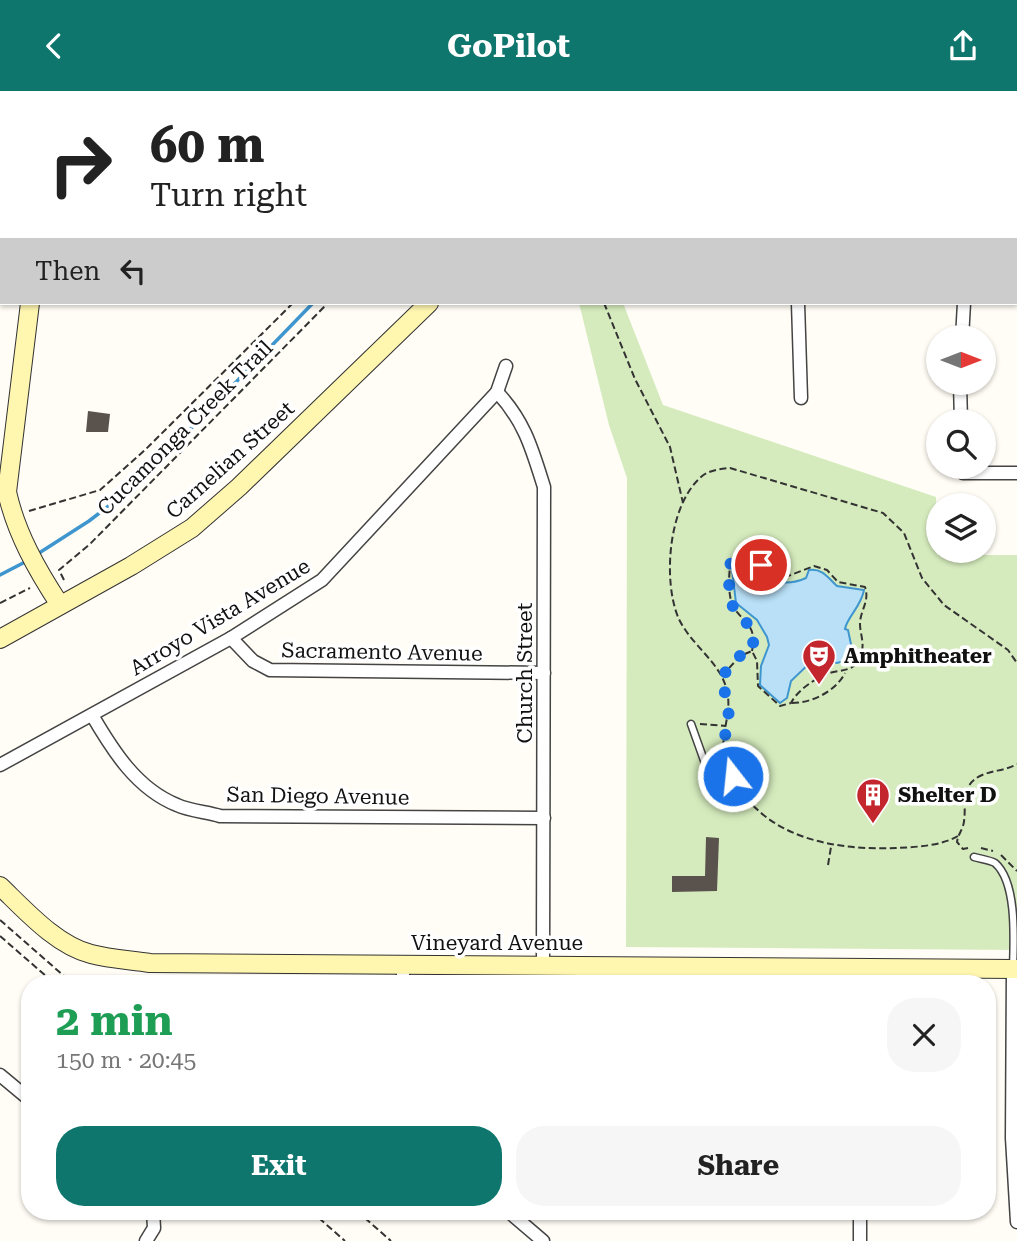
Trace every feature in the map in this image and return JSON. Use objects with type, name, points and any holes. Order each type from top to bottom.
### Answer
[{"type":"street","points":[[30,305],[6,452],[7,492],[13,519],[60,605]]},
{"type":"street","name":"Carnelian Street","points":[[0,639],[131,566],[191,529],[239,487],[427,305]]},
{"type":"street","points":[[798,305],[801,398]]},
{"type":"street","points":[[963,325],[964,305]]},
{"type":"street","name":"Arroyo Vista Avenue","points":[[0,765],[231,638],[322,580],[498,392],[506,366]]},
{"type":"street","name":"Church Street","points":[[498,392],[516,412],[530,440],[544,487],[543,966]]},
{"type":"street","points":[[996,472],[1017,473]]},
{"type":"street","name":"Sacramento Avenue","points":[[231,638],[253,661],[270,670],[544,673]]},
{"type":"street","name":"San Diego Avenue","points":[[92,715],[115,754],[142,782],[177,805],[220,816],[544,818]]},
{"type":"street","name":"Vineyard Avenue","points":[[0,886],[34,919],[88,953],[150,963],[403,975],[543,966],[830,975]]},
{"type":"street","points":[[1015,969],[1017,1222]]},
{"type":"street","name":"Vineyard Avenue","points":[[884,975],[1015,969]]},
{"type":"street","points":[[0,1075],[21,1092]]},
{"type":"street","points":[[146,1241],[154,1228],[154,1220]]},
{"type":"street","points":[[518,1220],[543,1241]]},
{"type":"street","points":[[860,1220],[860,1241]]},
{"type":"lane","points":[[691,724],[706,766]]},
{"type":"lane","points":[[974,857],[995,863],[1009,875],[1015,895],[1015,969]]},
{"type":"path","points":[[13,519],[36,508],[100,490],[145,450],[291,305]]},
{"type":"path","name":"Cucamonga Creek Trail","points":[[46,583],[90,544],[326,305]]},
{"type":"path","points":[[605,305],[635,379],[670,447],[684,504]]},
{"type":"path","points":[[958,836],[936,843],[902,847],[831,846],[813,842],[779,825],[746,795],[725,755],[729,703],[722,676],[679,620],[673,603],[670,555],[684,504],[702,476],[730,468],[883,513],[904,533],[922,578],[938,598],[1008,650],[1017,663]]},
{"type":"path","points":[[754,561],[774,577],[788,576],[808,567],[821,567],[838,582],[861,584],[867,591],[860,625],[862,650],[859,659],[846,671],[841,682],[808,703],[791,702],[780,706],[761,690],[756,679],[757,661],[752,651],[754,636],[746,619],[734,608],[730,597],[730,564],[754,561]]},
{"type":"path","points":[[0,603],[46,583]]},
{"type":"path","points":[[722,676],[740,656],[752,651]]},
{"type":"path","points":[[791,702],[796,694],[826,673],[846,671]]},
{"type":"path","points":[[691,724],[727,726]]},
{"type":"path","points":[[970,848],[961,848],[958,836],[963,827],[965,796],[970,785],[983,775],[1017,764]]},
{"type":"path","points":[[828,865],[831,846]]},
{"type":"path","points":[[977,848],[1004,857],[1017,871]]},
{"type":"path","points":[[0,920],[63,975]]},
{"type":"path","points":[[0,936],[45,975]]},
{"type":"path","points":[[321,1220],[345,1241]]},
{"type":"path","points":[[367,1220],[391,1241]]},
{"type":"green space","points":[[579,305],[624,305],[663,405],[926,494],[926,563],[996,563],[996,555],[1017,555],[1017,950],[626,947],[627,478],[609,425]]},
{"type":"water","points":[[747,562],[775,581],[797,581],[806,578],[809,570],[814,570],[825,574],[837,586],[864,590],[845,629],[848,630],[852,649],[855,651],[851,659],[837,663],[815,658],[791,681],[787,698],[780,703],[760,685],[761,666],[769,645],[767,637],[757,620],[736,603],[732,569]]},
{"type":"building","points":[[88,411],[110,414],[108,432],[86,432]]},
{"type":"building","points":[[706,837],[719,838],[717,891],[672,892],[672,876],[705,876]]},
{"type":"waterway","points":[[36,555],[89,521],[136,485],[311,305]]},
{"type":"waterway","points":[[0,575],[27,561]]},
{"type":"place","name":"Amphitheater","points":[[819,686]]},
{"type":"place","name":"Shelter D","points":[[873,825]]},
{"type":"route","points":[[733,776],[723,746],[729,703],[722,676],[740,656],[752,651],[754,636],[746,619],[734,608],[730,597],[729,569],[730,564],[748,559],[761,565]]}]
